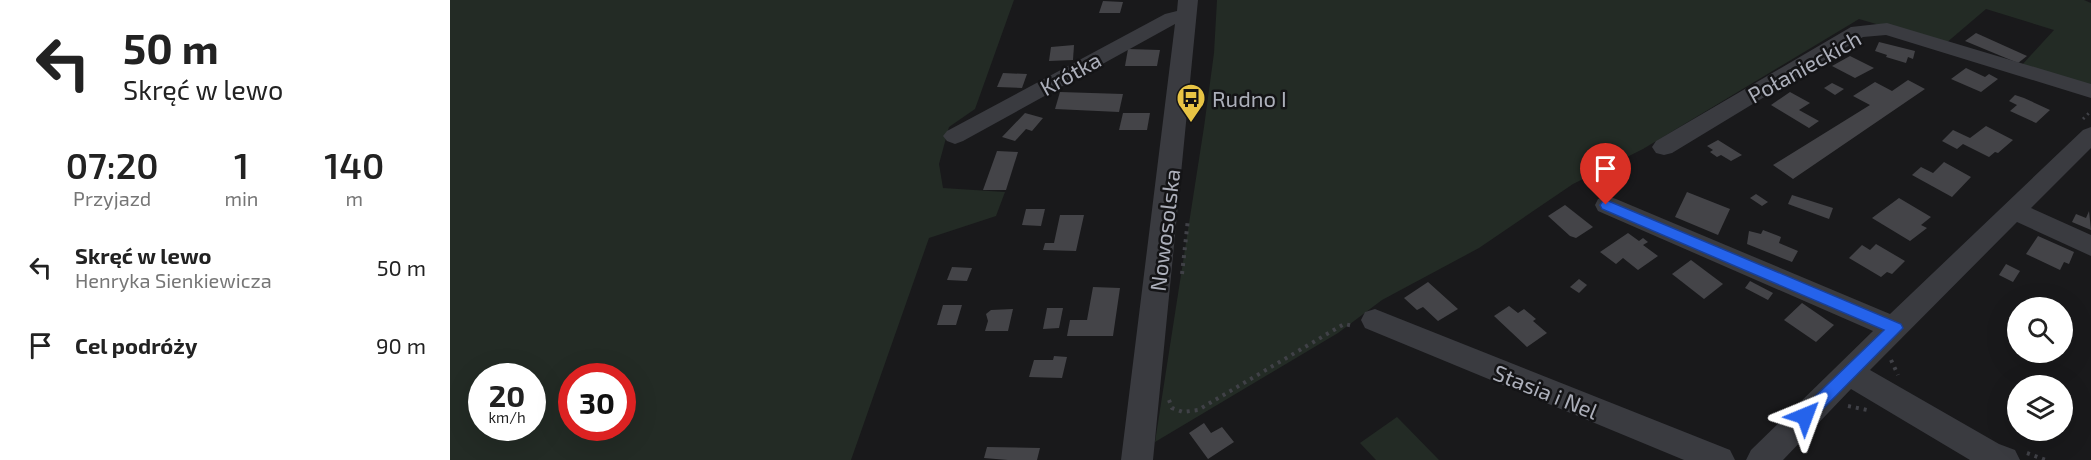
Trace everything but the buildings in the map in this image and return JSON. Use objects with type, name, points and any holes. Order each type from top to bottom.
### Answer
[{"type":"street","name":"Krótka","points":[[955,136],[1187,8]]},
{"type":"street","name":"Nowosolska","points":[[1137,460],[1175,137],[1187,8]]},
{"type":"street","name":"Połanieckich","points":[[1664,147],[1858,31],[1887,29],[2091,91]]},
{"type":"street","points":[[1762,460],[1848,372],[1896,328],[2091,135]]},
{"type":"street","points":[[1606,205],[1896,328]]},
{"type":"street","points":[[2013,210],[2091,246]]},
{"type":"street","name":"Stasia i Nel","points":[[1375,320],[1719,460]]},
{"type":"street","points":[[1848,372],[1963,440],[2004,460]]},
{"type":"path","points":[[1181,277],[1184,268],[1189,210]]},
{"type":"path","points":[[1167,396],[1172,408],[1183,412],[1198,410],[1344,324],[1363,329],[1375,320]]},
{"type":"path","points":[[1841,404],[1871,411]]},
{"type":"shaded area","points":[[450,0],[1014,0],[975,109],[949,127],[939,164],[943,188],[1005,192],[996,216],[929,238],[851,460],[450,460]]},
{"type":"shaded area","points":[[1217,0],[2084,0],[2091,3],[2091,88],[2021,66],[2054,30],[1986,9],[1945,44],[1859,19],[1643,149],[1573,184],[1479,248],[1382,300],[1338,333],[1155,442],[1204,127],[1214,53]]},
{"type":"shaded area","points":[[1397,417],[1439,460],[1376,460],[1360,443]]},
{"type":"place","name":"Rudno I","points":[[1191,124]]},
{"type":"route","points":[[1606,205],[1896,328],[1805,416]]}]
